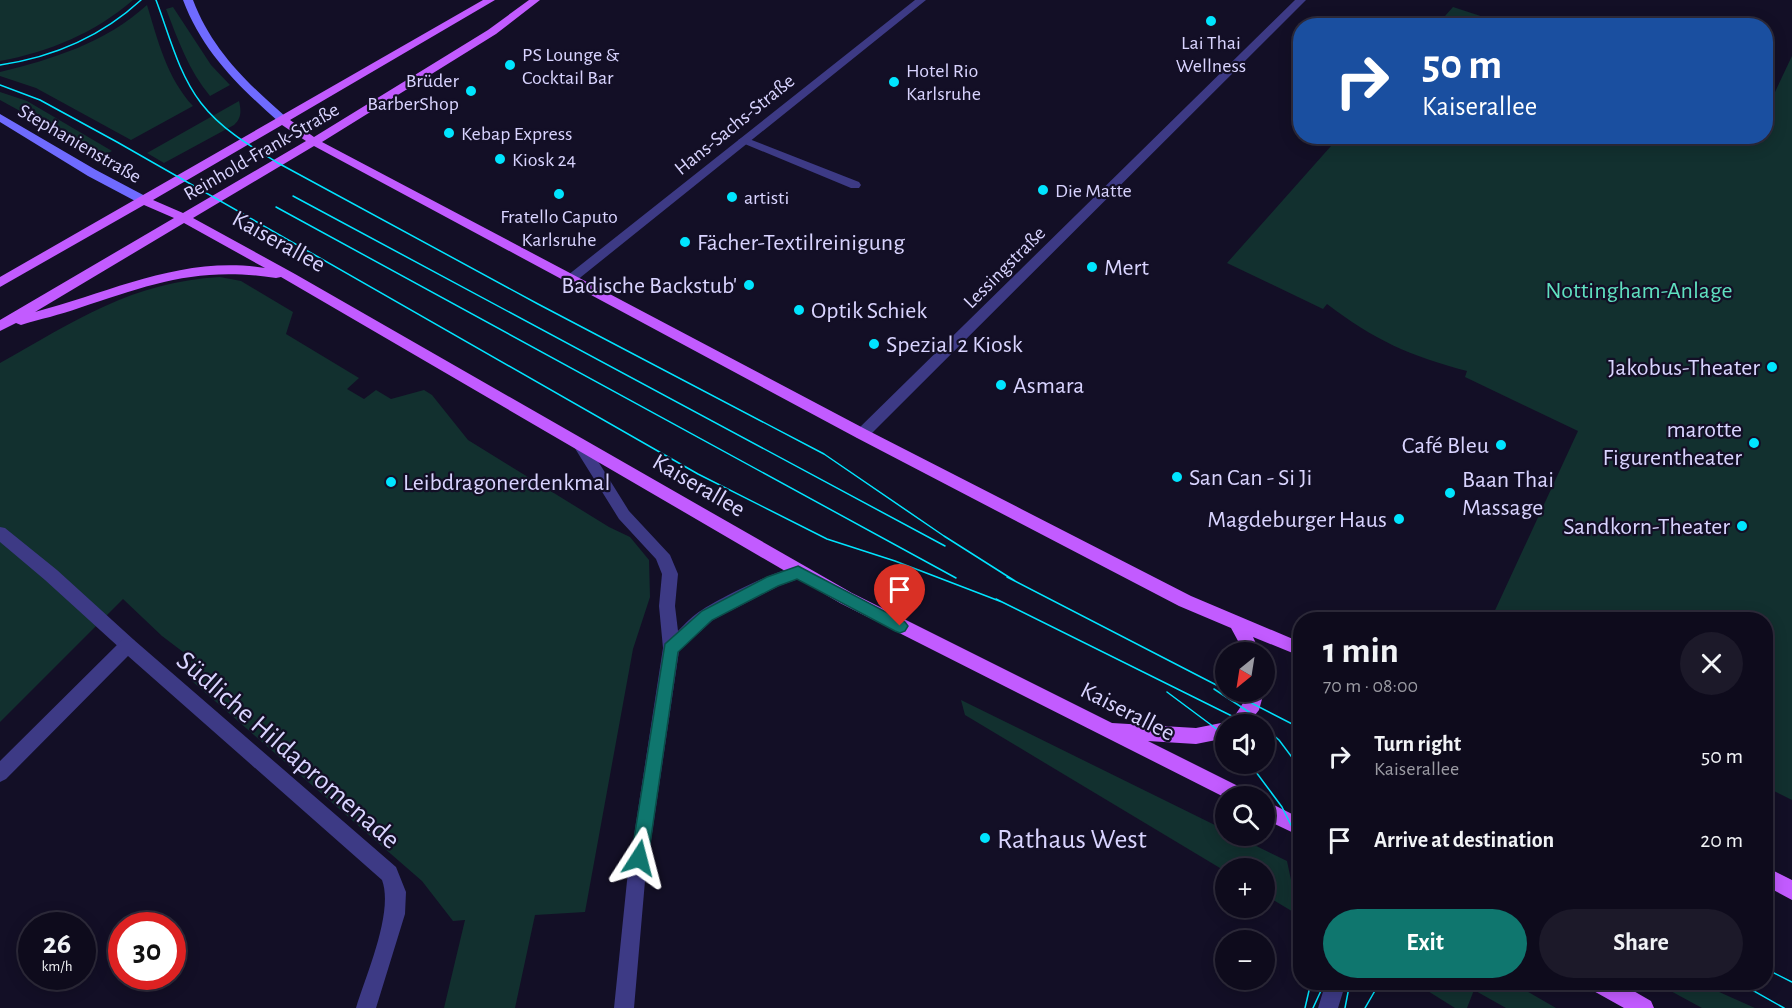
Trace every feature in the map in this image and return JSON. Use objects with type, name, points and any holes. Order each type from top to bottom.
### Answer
[{"type":"main road","points":[[188,0],[202,34],[222,61],[247,88],[283,120],[314,142],[862,434],[1185,601],[1293,646]]},
{"type":"main road","name":"Reinhold-Frank-Straße","points":[[0,283],[490,0]]},
{"type":"main road","name":"Reinhold-Frank-Straße","points":[[0,326],[314,142],[492,32],[535,0]]},
{"type":"main road","name":"Stephanienstraße","points":[[0,117],[84,169],[143,200]]},
{"type":"main road","name":"Kaiserallee","points":[[143,200],[184,218],[291,277],[798,572],[920,636],[1220,786]]},
{"type":"main road","points":[[0,326],[82,303],[143,280],[192,270],[249,268],[291,277]]},
{"type":"main road","points":[[1237,623],[1246,642]]},
{"type":"main road","points":[[1109,730],[1196,736],[1215,732]]},
{"type":"main road","points":[[1275,814],[1293,824]]},
{"type":"main road","points":[[1773,880],[1792,890]]},
{"type":"main road","points":[[1611,990],[1644,1008]]},
{"type":"street","name":"Hans-Sachs-Straße","points":[[572,278],[921,0]]},
{"type":"street","name":"Lessingstraße","points":[[862,434],[1301,0]]},
{"type":"street","points":[[744,140],[855,185]]},
{"type":"street","points":[[581,446],[624,515],[662,555],[670,574],[667,606],[671,648],[636,881],[624,1008]]},
{"type":"street","name":"Südliche Hildapromenade","points":[[0,533],[51,575],[389,874],[396,892],[395,914],[366,1008]]},
{"type":"street","points":[[671,648],[707,615],[772,581],[798,572]]},
{"type":"street","points":[[0,773],[129,645]]},
{"type":"street","points":[[1328,1008],[1334,990]]},
{"type":"green space","points":[[0,0],[133,0],[103,22],[71,40],[0,61]]},
{"type":"green space","points":[[147,5],[170,71],[193,106],[131,140],[36,88],[0,76],[0,72],[78,48],[114,30]]},
{"type":"green space","points":[[173,7],[211,65],[230,85],[210,96],[185,55],[166,9]]},
{"type":"green space","points":[[1453,7],[1487,18],[1443,18]]},
{"type":"green space","name":"Nottingham-Anlage","points":[[1792,56],[1792,800],[1773,790],[1773,612],[1494,612],[1578,431],[1465,377],[1467,371],[1410,353],[1361,328],[1327,304],[1323,309],[1227,263],[1333,144],[1773,144],[1773,96]]},
{"type":"green space","points":[[0,92],[27,101],[112,151],[102,156],[0,100]]},
{"type":"green space","points":[[239,101],[240,114],[234,125],[164,163],[147,153]]},
{"type":"green space","points":[[220,277],[241,281],[293,312],[286,334],[359,378],[347,389],[364,399],[376,390],[391,399],[424,390],[432,395],[468,440],[609,527],[630,537],[649,560],[650,597],[633,649],[585,912],[535,915],[515,1008],[444,1008],[465,920],[453,921],[422,881],[192,681],[191,658],[162,636],[123,599],[0,722],[0,363],[79,319],[131,295],[188,280]]},
{"type":"green space","points":[[961,700],[1215,825],[1215,846],[1256,846],[1287,861],[1293,889],[1293,912],[1275,901],[1275,858],[1215,858],[1215,865],[965,715]]},
{"type":"green space","points":[[1426,990],[1474,990],[1467,1008],[1455,1008]]},
{"type":"green space","points":[[1474,990],[1525,990],[1556,1008],[1506,1008]]},
{"type":"green space","points":[[1669,990],[1715,990],[1755,1008],[1702,1008]]},
{"type":"tram line","points":[[0,65],[39,57],[76,43],[110,25],[141,0]]},
{"type":"tram line","points":[[156,0],[180,66],[193,91],[218,121],[247,143],[278,163],[538,304],[824,454],[944,536],[1015,581]]},
{"type":"tram line","points":[[0,85],[40,100],[117,142],[698,474],[827,539],[895,561],[1002,602]]},
{"type":"tram line","points":[[293,196],[945,546]]},
{"type":"tram line","points":[[276,207],[956,578]]},
{"type":"tram line","points":[[1007,577],[1215,684]]},
{"type":"tram line","points":[[996,599],[1228,714]]},
{"type":"tram line","points":[[1214,689],[1251,714]]},
{"type":"tram line","points":[[1167,692],[1215,728]]},
{"type":"tram line","points":[[1250,702],[1293,724]]},
{"type":"tram line","points":[[1275,737],[1293,759]]},
{"type":"tram line","points":[[1257,774],[1282,807],[1293,829]]},
{"type":"tram line","points":[[1773,972],[1792,982]]},
{"type":"tram line","points":[[1305,1008],[1309,990]]},
{"type":"tram line","points":[[1313,1008],[1321,990]]},
{"type":"tram line","points":[[1345,1008],[1348,990]]},
{"type":"tram line","points":[[1365,1008],[1375,990]]},
{"type":"tram line","points":[[1752,990],[1784,1008]]},
{"type":"place","name":"Lai Thai Wellness","points":[[1211,21]]},
{"type":"place","name":"PS Lounge & Cocktail Bar","points":[[510,65]]},
{"type":"place","name":"Hotel Rio Karlsruhe","points":[[894,82]]},
{"type":"place","name":"Brüder BarberShop","points":[[471,91]]},
{"type":"place","name":"Kebap Express","points":[[449,133]]},
{"type":"place","name":"Kiosk 24","points":[[500,159]]},
{"type":"place","name":"Die Matte","points":[[1043,190]]},
{"type":"place","name":"Fratello Caputo Karlsruhe","points":[[559,194]]},
{"type":"place","name":"artisti","points":[[732,197]]},
{"type":"place","name":"Fächer-Textilreinigung","points":[[685,242]]},
{"type":"place","name":"Mert","points":[[1092,267]]},
{"type":"place","name":"Badische Backstub'","points":[[749,285]]},
{"type":"place","name":"Optik Schiek","points":[[799,310]]},
{"type":"place","name":"Spezial 2 Kiosk","points":[[874,344]]},
{"type":"place","name":"Jakobus-Theater","points":[[1772,367]]},
{"type":"place","name":"Asmara","points":[[1001,385]]},
{"type":"place","name":"marotte Figurentheater","points":[[1754,443]]},
{"type":"place","name":"Café Bleu","points":[[1501,445]]},
{"type":"place","name":"San Can - Si Ji","points":[[1177,477]]},
{"type":"place","name":"Leibdragonerdenkmal","points":[[391,482]]},
{"type":"place","name":"Baan Thai Massage","points":[[1450,493]]},
{"type":"place","name":"Magdeburger Haus","points":[[1399,519]]},
{"type":"place","name":"Sandkorn-Theater","points":[[1742,526]]},
{"type":"place","name":"Rathaus West","points":[[985,838]]},
{"type":"route","points":[[639,858],[671,648],[707,615],[734,603],[772,581],[798,572],[900,626]]}]
